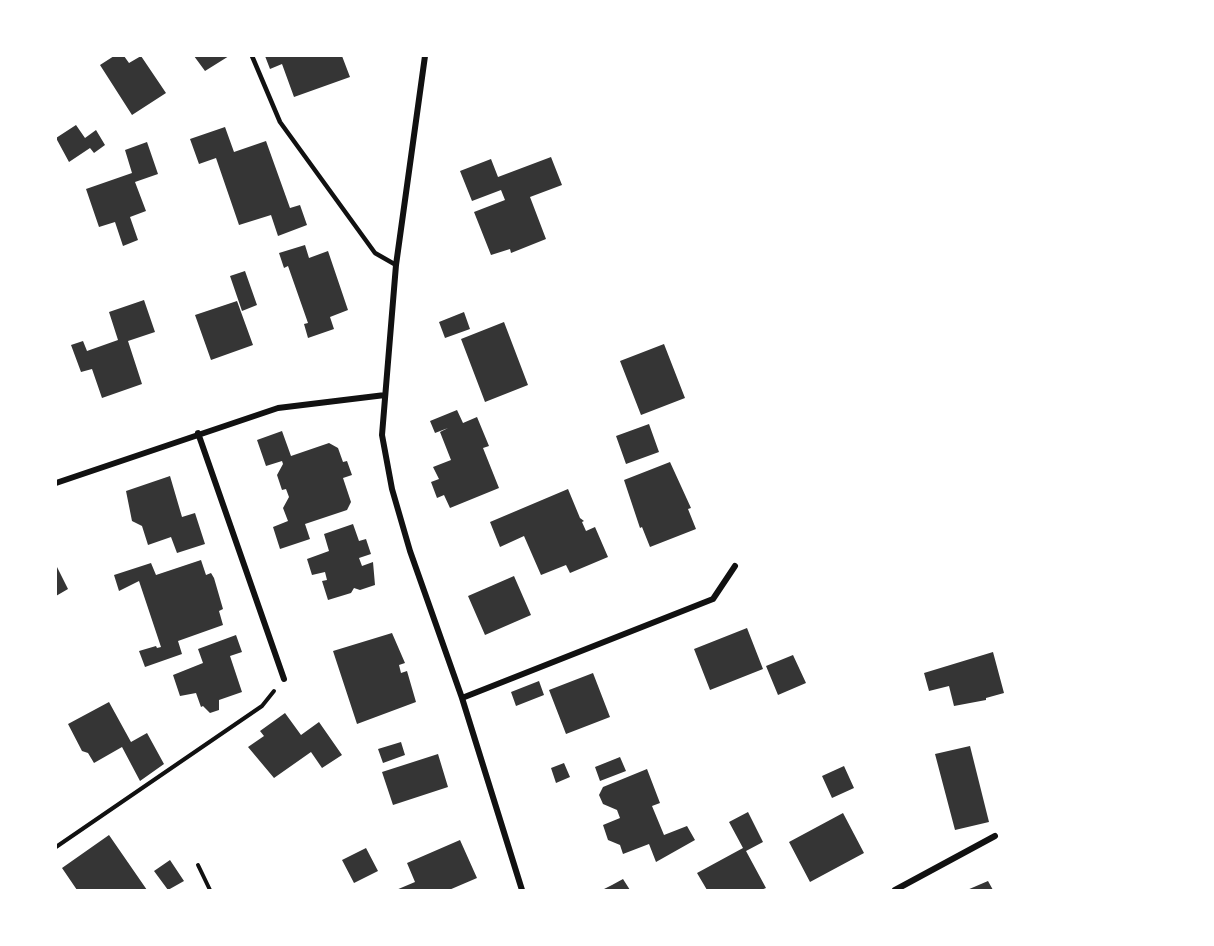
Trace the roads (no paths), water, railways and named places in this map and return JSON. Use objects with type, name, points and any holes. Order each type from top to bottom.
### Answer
[{"type":"street","points":[[424,56],[396,265],[382,435],[392,489],[410,551],[462,698],[522,891]]},
{"type":"street","points":[[56,483],[198,433],[278,408],[385,395]]},
{"type":"street","points":[[198,433],[284,679]]},
{"type":"street","points":[[462,698],[713,599],[735,566]]},
{"type":"street","points":[[895,891],[994,836]]},
{"type":"lane","points":[[252,56],[280,122],[375,253],[396,265]]}]
